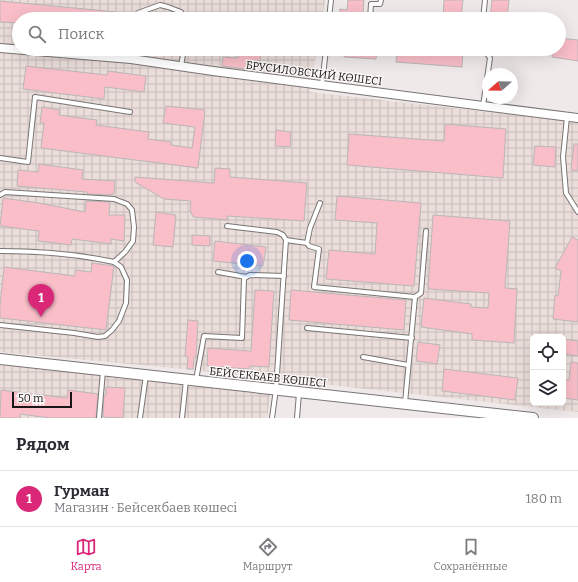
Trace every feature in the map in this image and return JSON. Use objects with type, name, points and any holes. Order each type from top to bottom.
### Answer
[{"type":"street","name":"БРУСИЛОВСКИЙ КӨШЕСІ","points":[[0,48],[12,49]]},
{"type":"street","name":"БРУСИЛОВСКИЙ КӨШЕСІ","points":[[95,56],[131,59],[322,86],[578,118]]},
{"type":"street","name":"БЕЙСЕКБАЕВ КӨШЕСІ","points":[[0,359],[405,404],[481,415],[533,418]]},
{"type":"lane","points":[[330,12],[331,0]]},
{"type":"lane","points":[[370,12],[371,4],[380,4],[381,0]]},
{"type":"lane","points":[[484,12],[485,0]]},
{"type":"lane","points":[[141,12],[160,5],[181,12]]},
{"type":"lane","points":[[181,66],[183,56]]},
{"type":"lane","points":[[322,86],[325,56]]},
{"type":"lane","points":[[483,106],[490,58],[489,56]]},
{"type":"lane","points":[[0,158],[28,162],[35,98],[130,112]]},
{"type":"lane","points":[[567,116],[563,157],[566,193],[578,212]]},
{"type":"lane","points":[[0,195],[5,192],[78,196],[114,199],[127,204],[132,210],[134,227],[133,241],[125,252],[114,262]]},
{"type":"lane","points":[[307,243],[310,228],[320,203]]},
{"type":"lane","points":[[227,226],[277,232],[286,240],[307,243],[309,246],[319,249],[314,287],[415,297],[421,293],[426,231]]},
{"type":"lane","points":[[272,418],[276,390],[286,240]]},
{"type":"lane","points":[[0,251],[22,251],[88,256],[114,262],[121,267],[127,280],[126,303],[119,321],[105,336],[98,337],[0,325]]},
{"type":"lane","points":[[218,272],[246,277],[250,275],[284,276]]},
{"type":"lane","points":[[182,418],[204,336],[242,338],[244,279],[246,277]]},
{"type":"lane","points":[[405,404],[415,297]]},
{"type":"lane","points":[[307,328],[412,338]]},
{"type":"lane","points":[[363,357],[408,365]]},
{"type":"lane","points":[[99,418],[104,370]]},
{"type":"lane","points":[[140,418],[146,375]]},
{"type":"lane","points":[[297,418],[299,392]]},
{"type":"shaded area","points":[[0,0],[325,0],[323,12],[12,12],[12,56],[316,56],[310,92],[578,122],[578,412],[183,369],[0,352]]},
{"type":"shaded area","points":[[0,360],[271,390],[267,418],[0,418]]},
{"type":"building","points":[[348,0],[364,0],[363,12],[340,12],[340,9],[347,10]]},
{"type":"building","points":[[444,0],[463,0],[462,12],[443,12]]},
{"type":"building","points":[[492,0],[509,0],[508,12],[491,12]]},
{"type":"building","points":[[0,1],[116,12],[12,12],[12,23],[0,22]]},
{"type":"building","points":[[566,39],[578,40],[578,61],[552,57],[566,56]]},
{"type":"building","points":[[238,56],[260,56],[260,61],[255,60],[254,70],[222,66],[223,57],[238,58]]},
{"type":"building","points":[[344,56],[376,56],[376,59]]},
{"type":"building","points":[[396,56],[463,56],[462,67],[396,62]]},
{"type":"building","points":[[26,66],[107,75],[108,71],[146,76],[144,92],[105,87],[104,99],[23,89]]},
{"type":"building","points":[[166,106],[205,110],[198,168],[41,148],[44,123],[40,123],[42,107],[60,110],[59,115],[97,120],[96,125],[149,132],[148,139],[171,142],[171,145],[192,148],[195,127],[163,123]]},
{"type":"building","points":[[445,124],[506,129],[503,178],[347,165],[349,134],[444,141]]},
{"type":"building","points":[[276,130],[291,132],[290,147],[275,146]]},
{"type":"building","points":[[574,144],[578,144],[578,171],[571,170]]},
{"type":"building","points":[[535,146],[556,147],[555,167],[533,165]]},
{"type":"building","points":[[39,164],[83,170],[82,179],[115,181],[114,194],[87,194],[87,192],[17,186],[18,170],[38,172]]},
{"type":"building","points":[[215,168],[230,169],[230,177],[307,183],[304,221],[227,216],[227,220],[193,217],[190,210],[191,201],[164,199],[135,182],[135,177],[214,183]]},
{"type":"building","points":[[337,196],[421,203],[414,286],[326,279],[329,250],[375,254],[377,223],[335,220]]},
{"type":"building","points":[[3,198],[85,212],[86,201],[110,202],[109,215],[125,215],[124,241],[111,239],[111,244],[72,239],[71,245],[38,241],[39,231],[0,226]]},
{"type":"building","points":[[156,212],[176,215],[173,247],[153,245]]},
{"type":"building","points":[[433,215],[510,221],[505,288],[517,289],[514,343],[472,340],[472,334],[421,327],[424,298],[471,304],[471,307],[488,308],[489,293],[428,289]]},
{"type":"building","points":[[192,235],[210,236],[210,246],[192,245]]},
{"type":"building","points":[[572,237],[578,240],[578,322],[553,319],[555,295],[558,296],[561,271],[555,268]]},
{"type":"building","points":[[215,241],[266,247],[263,266],[213,261]]},
{"type":"building","points":[[92,263],[114,266],[106,330],[0,318],[4,267],[75,276],[75,270],[91,272]]},
{"type":"building","points":[[255,290],[274,291],[269,367],[250,366],[249,369],[207,366],[208,348],[251,351]]},
{"type":"building","points":[[291,290],[406,300],[404,330],[289,320]]},
{"type":"building","points":[[188,320],[198,321],[196,357],[194,357],[193,369],[187,369],[188,357],[185,356]]},
{"type":"building","points":[[566,339],[578,341],[578,356],[566,354]]},
{"type":"building","points":[[418,342],[440,345],[437,364],[416,361]]},
{"type":"building","points":[[571,362],[578,363],[578,400],[566,398],[566,380],[569,380]]},
{"type":"building","points":[[444,369],[518,378],[515,400],[442,391]]},
{"type":"building","points":[[106,387],[125,388],[123,418],[103,417]]},
{"type":"building","points":[[1,390],[67,398],[68,390],[98,394],[96,417],[51,418],[20,414],[20,418],[0,418]]},
{"type":"place","name":"Гурман","points":[[41,317]]}]
